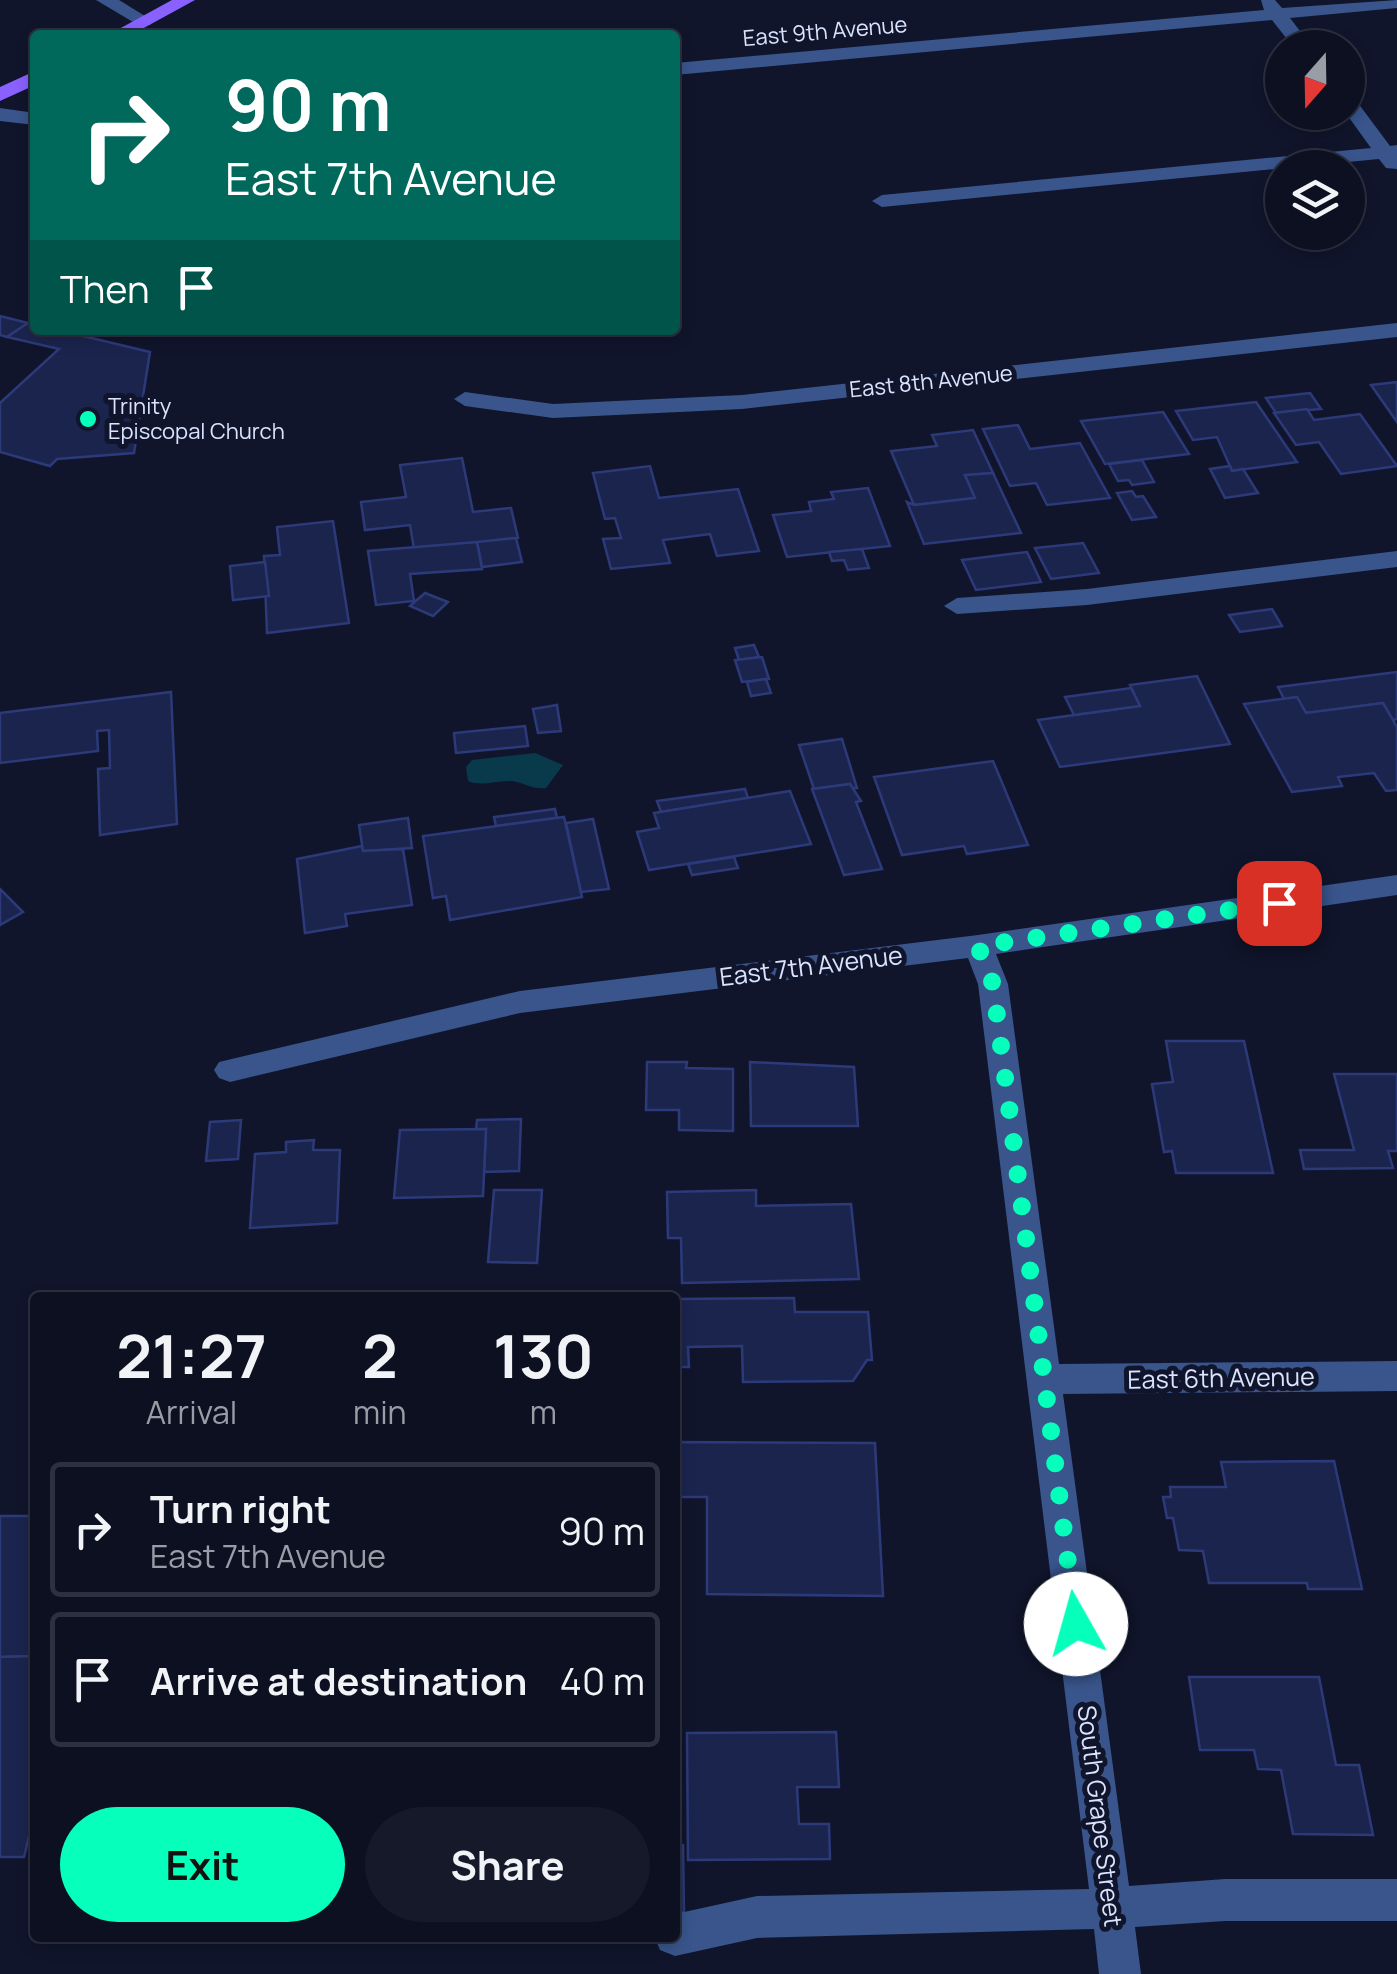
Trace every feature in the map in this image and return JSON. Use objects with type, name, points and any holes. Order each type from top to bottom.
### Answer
[{"type":"main road","points":[[127,30],[186,0]]},
{"type":"main road","points":[[0,95],[30,80]]},
{"type":"street","points":[[105,0],[144,22]]},
{"type":"street","name":"East 9th Avenue","points":[[680,68],[1272,7],[1397,3]]},
{"type":"street","points":[[1272,7],[1290,30]]},
{"type":"street","points":[[0,114],[30,119]]},
{"type":"street","points":[[1365,122],[1391,151],[1397,171]]},
{"type":"street","points":[[882,201],[1391,151]]},
{"type":"street","name":"East 8th Avenue","points":[[465,399],[553,411],[705,405],[1397,330]]},
{"type":"street","points":[[957,606],[1087,597],[1397,559]]},
{"type":"street","name":"East 7th Avenue","points":[[230,1070],[520,1002],[978,946],[1397,885]]},
{"type":"street","name":"South Grape Street","points":[[978,946],[993,984],[1120,1974]]},
{"type":"street","name":"East 6th Avenue","points":[[1044,1379],[1397,1376]]},
{"type":"street","points":[[680,1934],[757,1917],[1112,1908],[1225,1900],[1397,1900]]},
{"type":"water","points":[[535,753],[563,765],[546,788],[512,781],[468,781],[466,767],[472,760]]},
{"type":"building","points":[[0,316],[28,323],[7,337],[0,335]]},
{"type":"building","points":[[28,323],[30,335],[79,335],[150,352],[134,453],[57,459],[50,466],[0,452],[0,403],[59,349],[7,337]]},
{"type":"building","points":[[1397,382],[1397,422],[1371,385]]},
{"type":"building","points":[[1310,393],[1321,409],[1276,413],[1266,398]]},
{"type":"building","points":[[1256,402],[1297,462],[1232,471],[1217,437],[1193,440],[1176,411]]},
{"type":"building","points":[[1307,409],[1314,420],[1360,414],[1397,466],[1341,474],[1319,442],[1296,445],[1274,413]]},
{"type":"building","points":[[1163,412],[1189,454],[1105,464],[1081,421]]},
{"type":"building","points":[[1018,425],[1030,449],[1080,443],[1110,498],[1047,505],[1036,483],[1010,486],[983,429]]},
{"type":"building","points":[[973,430],[993,473],[965,475],[975,498],[914,505],[891,451],[937,446],[932,435]]},
{"type":"building","points":[[462,458],[473,512],[511,508],[518,538],[414,549],[410,525],[365,530],[361,502],[406,497],[400,465]]},
{"type":"building","points":[[1142,460],[1154,482],[1132,485],[1129,480],[1118,481],[1109,464]]},
{"type":"building","points":[[650,466],[659,498],[738,489],[759,551],[717,556],[710,534],[663,540],[670,563],[611,569],[603,539],[621,538],[615,518],[605,519],[593,473]]},
{"type":"building","points":[[1230,466],[1232,471],[1243,469],[1258,493],[1225,498],[1210,469]]},
{"type":"building","points":[[993,473],[1021,533],[924,544],[907,502],[914,505],[975,498],[965,475]]},
{"type":"building","points":[[868,488],[890,546],[787,557],[773,515],[811,511],[809,502],[834,499],[831,492]]},
{"type":"building","points":[[1132,491],[1136,497],[1143,496],[1156,517],[1132,520],[1117,493]]},
{"type":"building","points":[[333,521],[349,623],[267,633],[264,556],[280,555],[277,527]]},
{"type":"building","points":[[516,538],[522,562],[482,567],[477,542]]},
{"type":"building","points":[[477,542],[482,569],[410,574],[414,601],[376,605],[368,551]]},
{"type":"building","points":[[1083,543],[1099,573],[1051,579],[1035,548]]},
{"type":"building","points":[[862,549],[869,568],[848,570],[844,560],[832,561],[829,552]]},
{"type":"building","points":[[1027,552],[1041,582],[976,590],[962,560]]},
{"type":"building","points":[[265,562],[269,596],[233,600],[230,566]]},
{"type":"building","points":[[425,593],[448,602],[433,616],[410,606]]},
{"type":"building","points":[[1272,609],[1282,626],[1240,632],[1229,615]]},
{"type":"building","points":[[754,645],[759,657],[739,660],[735,648]]},
{"type":"building","points":[[762,657],[769,679],[742,682],[735,660]]},
{"type":"building","points":[[1397,672],[1397,719],[1393,720],[1383,703],[1306,713],[1297,697],[1284,699],[1278,687]]},
{"type":"building","points":[[1197,676],[1230,744],[1060,767],[1038,720],[1140,706],[1130,685]]},
{"type":"building","points":[[766,679],[771,693],[751,696],[747,682]]},
{"type":"building","points":[[1131,688],[1140,706],[1074,715],[1065,697]]},
{"type":"building","points":[[171,692],[177,824],[100,835],[98,769],[110,768],[109,730],[97,731],[98,751],[0,763],[0,713]]},
{"type":"building","points":[[1297,697],[1306,713],[1383,703],[1397,727],[1397,790],[1386,791],[1374,773],[1338,777],[1342,786],[1292,792],[1244,704]]},
{"type":"building","points":[[557,705],[561,731],[538,733],[533,709]]},
{"type":"building","points":[[525,726],[528,746],[456,753],[454,733]]},
{"type":"building","points":[[842,739],[857,788],[850,784],[814,789],[799,745]]},
{"type":"building","points":[[993,761],[1028,845],[967,854],[964,846],[902,855],[874,777]]},
{"type":"building","points":[[850,784],[861,801],[856,802],[882,869],[844,875],[812,789]]},
{"type":"building","points":[[745,789],[748,798],[661,812],[657,801]]},
{"type":"building","points":[[790,791],[811,844],[649,870],[637,832],[659,828],[654,813]]},
{"type":"building","points":[[555,809],[557,818],[496,826],[494,817]]},
{"type":"building","points":[[564,817],[582,897],[450,920],[446,896],[433,898],[423,836]]},
{"type":"building","points":[[408,818],[412,848],[363,851],[359,825]]},
{"type":"building","points":[[593,819],[609,889],[581,892],[566,823]]},
{"type":"building","points":[[362,846],[363,851],[403,849],[412,905],[345,914],[347,926],[305,933],[297,859]]},
{"type":"building","points":[[734,857],[738,868],[692,875],[688,864]]},
{"type":"building","points":[[0,889],[23,912],[0,925]]},
{"type":"building","points":[[1166,1041],[1244,1041],[1273,1173],[1176,1173],[1172,1151],[1164,1152],[1152,1084],[1173,1082]]},
{"type":"building","points":[[647,1062],[687,1062],[686,1068],[733,1069],[733,1131],[679,1130],[679,1110],[646,1110]]},
{"type":"building","points":[[750,1062],[854,1067],[858,1126],[751,1126]]},
{"type":"building","points":[[1334,1074],[1397,1074],[1397,1151],[1388,1151],[1393,1168],[1304,1169],[1300,1150],[1354,1150]]},
{"type":"building","points":[[521,1119],[519,1171],[484,1172],[486,1129],[476,1130],[477,1120]]},
{"type":"building","points":[[241,1120],[238,1159],[206,1161],[210,1122]]},
{"type":"building","points":[[486,1129],[483,1196],[394,1198],[400,1130]]},
{"type":"building","points":[[314,1140],[313,1150],[340,1150],[337,1223],[250,1228],[255,1154],[286,1152],[286,1142]]},
{"type":"building","points":[[494,1190],[542,1190],[537,1263],[488,1262]]},
{"type":"building","points":[[756,1190],[756,1206],[851,1204],[859,1279],[682,1283],[681,1238],[668,1238],[667,1192]]},
{"type":"building","points":[[794,1298],[795,1312],[868,1312],[872,1360],[867,1360],[853,1381],[743,1382],[742,1346],[688,1347],[689,1367],[680,1367],[680,1299]]},
{"type":"building","points":[[680,1442],[875,1443],[883,1596],[707,1594],[707,1497],[680,1497]]},
{"type":"building","points":[[1334,1461],[1362,1589],[1308,1589],[1307,1583],[1209,1583],[1203,1551],[1179,1550],[1173,1518],[1167,1518],[1163,1497],[1171,1497],[1170,1487],[1226,1487],[1221,1462]]},
{"type":"building","points":[[0,1516],[30,1516],[30,1656],[0,1657]]},
{"type":"building","points":[[30,1656],[30,1832],[24,1857],[0,1857],[0,1657]]},
{"type":"building","points":[[1189,1677],[1319,1677],[1336,1765],[1359,1765],[1373,1835],[1293,1834],[1281,1770],[1258,1769],[1254,1750],[1200,1750]]},
{"type":"building","points":[[836,1732],[839,1787],[797,1787],[799,1824],[829,1824],[830,1859],[688,1860],[687,1733]]},
{"type":"building","points":[[680,1845],[683,1845],[684,1912],[680,1912]]},
{"type":"place","name":"Trinity Episcopal Church","points":[[88,419]]},
{"type":"route","points":[[1076,1624],[993,984],[978,946],[1279,903]]}]
